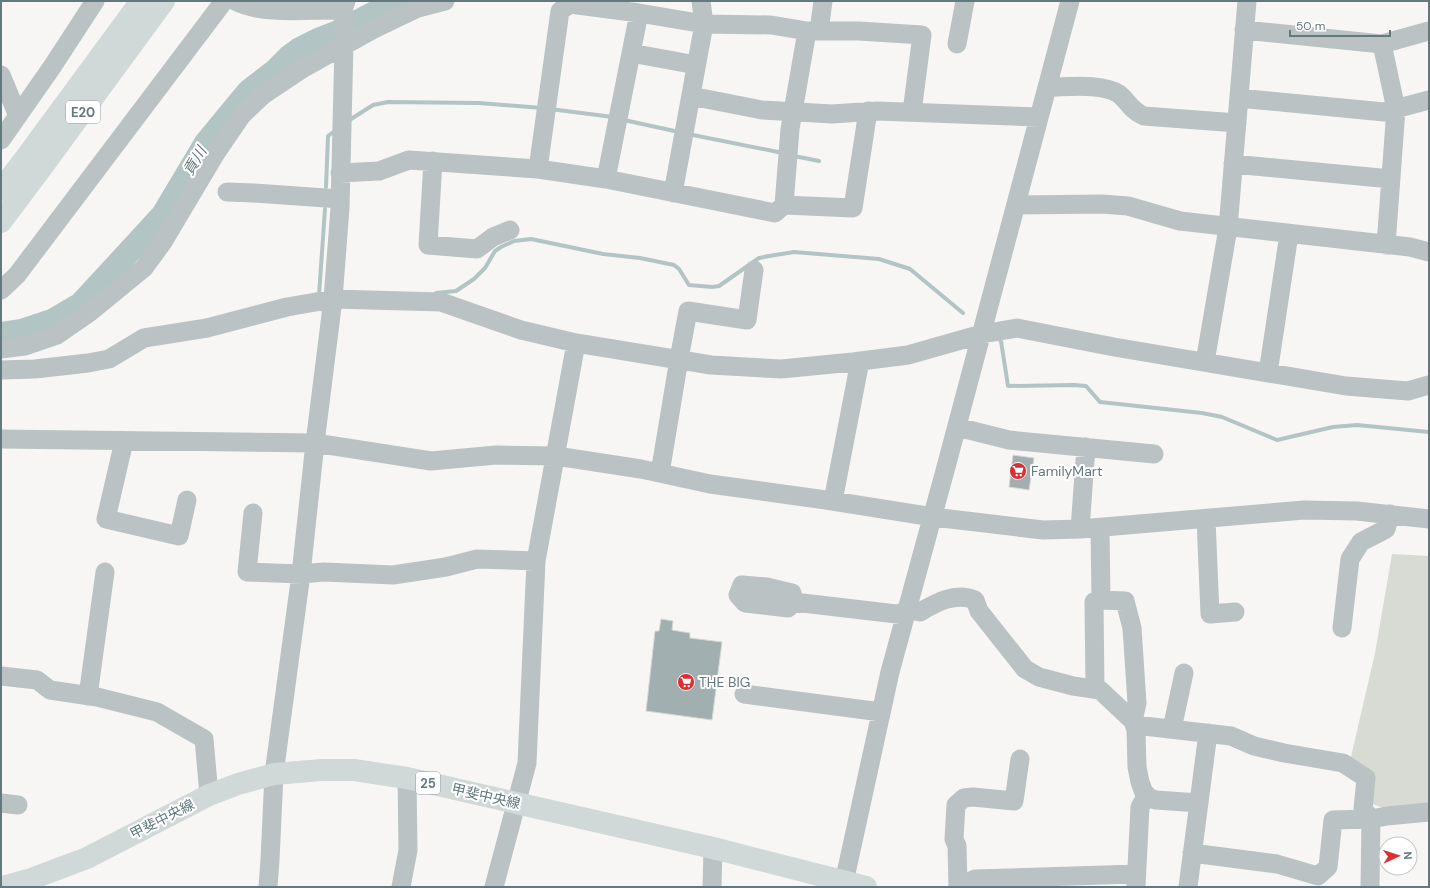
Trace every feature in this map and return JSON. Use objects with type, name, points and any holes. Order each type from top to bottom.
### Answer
[{"type":"main road","name":"E20","points":[[1,190],[141,1]]},
{"type":"main road","name":"E20","points":[[1,222],[164,1]]},
{"type":"main road","name":"甲斐中央線","points":[[3,887],[31,879],[87,858],[209,795],[238,784],[274,774],[322,770],[354,770],[407,778],[713,848],[844,885],[866,887]]},
{"type":"street","points":[[1,140],[95,1]]},
{"type":"street","points":[[1,290],[17,275],[224,1]]},
{"type":"street","points":[[235,1],[242,5],[270,11],[345,5],[340,199],[333,294],[301,574],[274,774],[268,887]]},
{"type":"street","points":[[1,370],[27,359],[57,335],[89,313],[144,268],[163,242],[216,153],[242,116],[263,95],[302,69],[374,28],[418,8],[445,1]]},
{"type":"street","points":[[673,193],[704,24],[701,1]]},
{"type":"street","points":[[784,206],[790,129],[793,111],[813,31],[823,1]]},
{"type":"street","points":[[957,44],[965,1]]},
{"type":"street","points":[[844,885],[881,712],[905,612],[933,517],[1070,1]]},
{"type":"street","points":[[1205,362],[1228,228],[1247,1]]},
{"type":"street","points":[[538,169],[560,11],[570,4],[635,9],[704,24],[771,24],[813,31],[859,31],[922,35],[912,112]]},
{"type":"street","points":[[606,179],[631,53],[635,9]]},
{"type":"street","points":[[1244,30],[1382,44],[1429,31]]},
{"type":"street","points":[[1382,44],[1396,109],[1386,245]]},
{"type":"street","points":[[631,53],[696,65]]},
{"type":"street","points":[[1,75],[18,116]]},
{"type":"street","points":[[1048,87],[1105,88],[1119,95],[1135,112],[1144,116],[1236,123]]},
{"type":"street","points":[[691,96],[762,110],[832,114],[868,111],[912,112],[1040,118]]},
{"type":"street","points":[[1239,98],[1384,112],[1429,100]]},
{"type":"street","points":[[340,173],[379,171],[409,160],[433,161],[538,169],[606,179],[775,213],[784,206],[853,208],[868,111]]},
{"type":"street","points":[[433,161],[428,245],[477,249],[493,237],[510,230]]},
{"type":"street","points":[[1233,164],[1391,179]]},
{"type":"street","points":[[227,192],[340,199]]},
{"type":"street","points":[[1016,205],[1102,204],[1128,206],[1180,221],[1228,228],[1410,247],[1429,252]]},
{"type":"street","points":[[1268,373],[1289,234]]},
{"type":"street","points":[[660,473],[688,311],[747,320],[754,270]]},
{"type":"street","points":[[1,349],[27,359],[88,363],[109,359],[144,338],[207,328],[333,294],[441,302],[521,330],[576,343],[711,365],[781,369],[860,361],[908,355],[982,334],[1017,328],[1114,347],[1346,386],[1408,391],[1429,385]]},
{"type":"street","points":[[494,887],[527,763],[536,561],[576,343]]},
{"type":"street","points":[[833,501],[860,361]]},
{"type":"street","points":[[957,427],[1009,440],[1154,454]]},
{"type":"street","points":[[1,439],[315,443],[431,461],[496,455],[556,456],[641,469],[710,484],[933,517],[1043,530],[1100,528],[1304,510],[1357,511],[1429,519]]},
{"type":"street","points":[[124,440],[106,519],[179,536],[187,500]]},
{"type":"street","points":[[1080,529],[1086,447]]},
{"type":"street","points":[[252,513],[247,572],[301,574],[324,572],[393,575],[446,567],[477,559],[536,561]]},
{"type":"street","points":[[1342,628],[1350,559],[1361,542],[1386,529],[1390,514]]},
{"type":"street","points":[[1206,519],[1210,614],[1235,612]]},
{"type":"street","points":[[1100,528],[1101,600]]},
{"type":"street","points":[[88,696],[105,572]]},
{"type":"street","points":[[794,602],[920,612],[944,599],[967,596],[975,600],[979,611],[1025,669],[1039,677],[1073,686],[1100,690],[1134,723],[1231,736],[1254,746],[1284,753],[1343,763],[1366,778],[1363,808],[1371,819],[1370,887]]},
{"type":"street","points":[[1095,689],[1094,602],[1101,600],[1125,601],[1132,628],[1137,703],[1134,723],[1136,730],[1137,767],[1140,782],[1149,798],[1156,800],[1199,803]]},
{"type":"street","points":[[1172,729],[1184,673]]},
{"type":"street","points":[[1,676],[37,680],[50,690],[88,696],[157,712],[204,739],[209,795]]},
{"type":"street","points":[[744,694],[881,712]]},
{"type":"street","points":[[1188,887],[1208,733]]},
{"type":"street","points":[[1020,759],[1014,801],[973,797],[964,798],[956,805],[954,839],[957,846],[958,887],[975,880],[1136,880],[1140,807],[1147,795]]},
{"type":"street","points":[[401,887],[408,850],[407,778]]},
{"type":"street","points":[[1192,852],[1277,864],[1318,876],[1328,867],[1333,820],[1371,819],[1429,812]]},
{"type":"street","points":[[712,887],[713,848]]},
{"type":"shaded area","points":[[1392,554],[1429,556],[1429,805],[1383,808],[1370,803],[1350,761],[1375,653]]},
{"type":"building","points":[[1013,455],[1034,458],[1029,490],[1009,487]]},
{"type":"building","points":[[661,619],[673,621],[672,630],[690,633],[690,638],[722,642],[712,720],[646,711],[655,631],[659,631]]},
{"type":"waterway","name":"貢川","points":[[1,334],[22,331],[52,321],[81,304],[163,215],[206,143],[249,91],[275,71],[289,57],[300,49],[318,40],[336,33],[376,12],[405,1]]},
{"type":"waterway","points":[[348,121],[373,105],[388,102],[479,103],[542,108]]},
{"type":"waterway","points":[[550,109],[613,117]]},
{"type":"waterway","points":[[624,120],[679,132]]},
{"type":"waterway","points":[[326,187],[328,136],[336,130]]},
{"type":"waterway","points":[[688,134],[783,153]]},
{"type":"waterway","points":[[794,156],[819,161]]},
{"type":"waterway","points":[[319,295],[325,209]]},
{"type":"waterway","points":[[436,293],[456,291],[474,279],[485,268],[495,251],[514,241],[531,239],[603,254],[640,258],[674,265],[679,269],[689,285],[712,287],[719,286],[759,258],[769,256],[794,252],[879,259],[910,269],[963,313]]},
{"type":"waterway","points":[[999,339],[1001,341],[1008,386],[1086,386],[1100,402],[1202,413],[1222,417],[1277,440],[1333,427],[1357,425],[1429,432]]},
{"type":"place","name":"FamilyMart","points":[[1018,471]]},
{"type":"place","name":"THE BIG","points":[[686,682]]}]
